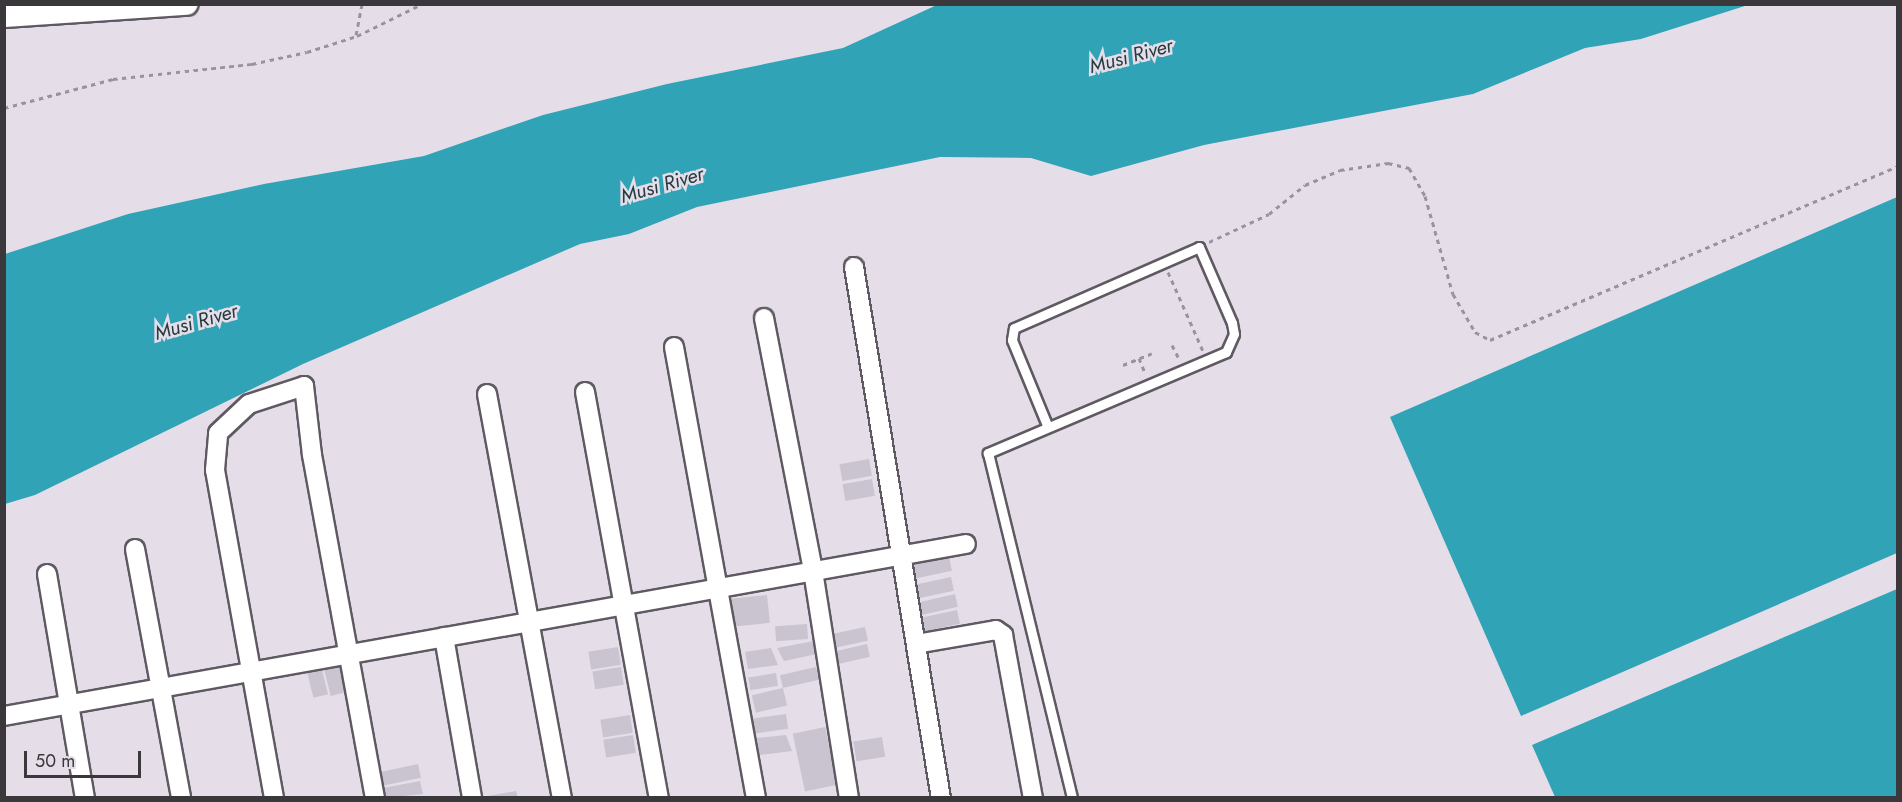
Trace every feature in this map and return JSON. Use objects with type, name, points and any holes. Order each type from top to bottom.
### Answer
[{"type":"street","points":[[4,16],[187,4]]},
{"type":"street","points":[[854,267],[940,798]]},
{"type":"street","points":[[764,318],[813,571],[849,798]]},
{"type":"street","points":[[674,347],[756,798]]},
{"type":"street","points":[[274,798],[215,470],[218,433],[249,404],[304,386],[312,455],[375,798]]},
{"type":"street","points":[[585,392],[659,798]]},
{"type":"street","points":[[487,394],[562,798]]},
{"type":"street","points":[[4,716],[966,544]]},
{"type":"street","points":[[135,549],[181,798]]},
{"type":"street","points":[[47,574],[85,798]]},
{"type":"street","points":[[916,644],[996,630],[1003,635],[1033,798]]},
{"type":"street","points":[[444,637],[472,798]]},
{"type":"lane","points":[[1047,425],[1012,340],[1014,328],[1199,247],[1234,334],[1226,352],[1047,425],[988,453],[1072,798]]},
{"type":"path","points":[[356,36],[362,4]]},
{"type":"path","points":[[4,108],[114,79],[252,64],[356,36],[422,4]]},
{"type":"path","points":[[1199,247],[1269,214],[1305,185],[1340,170],[1388,163],[1408,168],[1425,196],[1452,294],[1475,332],[1490,340],[1898,166]]},
{"type":"path","points":[[1164,262],[1207,359]]},
{"type":"path","points":[[1172,345],[1183,369]]},
{"type":"path","points":[[1123,365],[1152,353]]},
{"type":"path","points":[[1139,358],[1149,383]]},
{"type":"water","name":"Musi River","points":[[939,4],[1748,5],[1641,39],[1585,48],[1473,94],[1204,145],[1091,176],[1031,158],[940,157],[697,207],[629,234],[580,244],[303,364],[35,495],[5,504],[5,254],[128,214],[264,184],[424,156],[543,115],[667,84],[843,48]]},
{"type":"water","points":[[1897,197],[1897,553],[1521,716],[1390,417]]},
{"type":"water","points":[[1897,589],[1897,797],[1555,797],[1532,745]]},
{"type":"building","points":[[869,459],[872,476],[842,481],[839,464]]},
{"type":"building","points":[[872,479],[875,496],[845,501],[842,484]]},
{"type":"building","points":[[949,557],[952,571],[916,578],[913,565]]},
{"type":"building","points":[[951,577],[954,591],[918,598],[915,585]]},
{"type":"building","points":[[955,594],[958,607],[922,615],[919,602]]},
{"type":"building","points":[[767,595],[770,623],[734,627],[731,599]]},
{"type":"building","points":[[957,610],[960,624],[924,631],[921,618]]},
{"type":"building","points":[[807,624],[808,639],[776,641],[775,626]]},
{"type":"building","points":[[865,627],[868,641],[832,648],[829,635]]},
{"type":"building","points":[[814,641],[817,654],[784,661],[777,648]]},
{"type":"building","points":[[867,644],[870,657],[833,665],[830,653]]},
{"type":"building","points":[[618,647],[621,665],[591,669],[588,652]]},
{"type":"building","points":[[771,648],[778,665],[748,669],[745,652]]},
{"type":"building","points":[[339,663],[346,692],[331,696],[323,667]]},
{"type":"building","points":[[321,666],[328,694],[313,698],[306,670]]},
{"type":"building","points":[[621,667],[624,685],[595,689],[592,672]]},
{"type":"building","points":[[816,667],[819,680],[783,688],[780,675]]},
{"type":"building","points":[[776,673],[778,686],[750,690],[748,677]]},
{"type":"building","points":[[783,688],[787,706],[756,713],[752,695]]},
{"type":"building","points":[[786,714],[788,729],[752,734],[750,719]]},
{"type":"building","points":[[630,715],[633,733],[603,737],[600,720]]},
{"type":"building","points":[[825,727],[837,785],[805,792],[793,734]]},
{"type":"building","points":[[633,735],[636,753],[606,757],[603,740]]},
{"type":"building","points":[[786,735],[792,751],[759,755],[757,738]]},
{"type":"building","points":[[882,737],[885,757],[856,761],[853,742]]},
{"type":"building","points":[[418,764],[421,778],[384,786],[381,772]]},
{"type":"building","points":[[420,781],[423,794],[385,798],[383,788]]},
{"type":"building","points":[[516,791],[518,798],[489,798],[488,796]]}]
